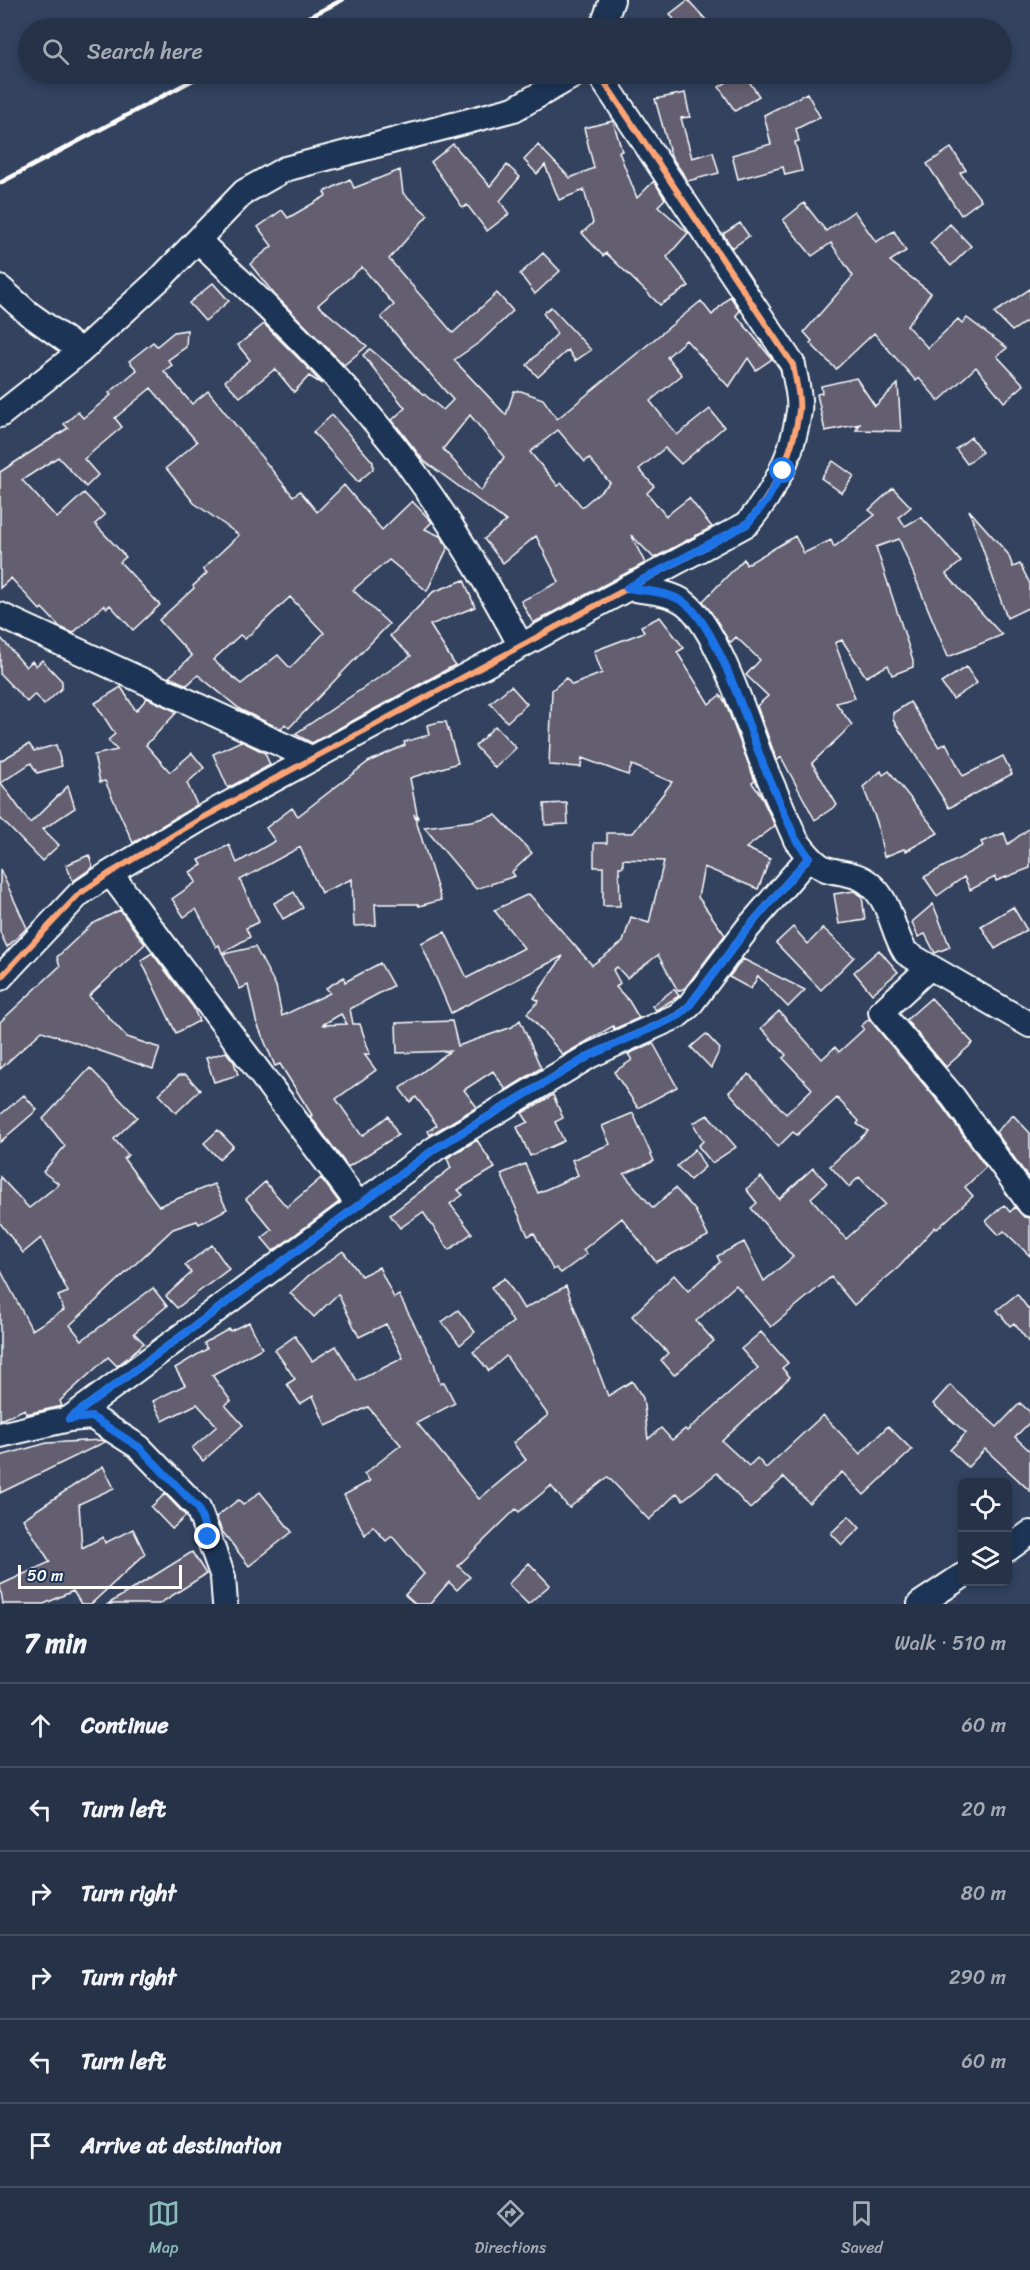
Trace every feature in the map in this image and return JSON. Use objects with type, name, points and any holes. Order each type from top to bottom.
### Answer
[{"type":"street","points":[[606,18],[612,0]]},
{"type":"street","points":[[0,415],[81,351],[198,240],[244,192],[285,169],[514,109],[558,84]]},
{"type":"street","points":[[0,978],[79,894],[110,873],[202,818],[747,524],[767,500],[783,471],[799,409],[793,365],[606,84]]},
{"type":"street","points":[[198,240],[342,385],[379,427],[428,490],[486,582],[521,646]]},
{"type":"street","points":[[0,288],[28,313],[81,351]]},
{"type":"street","points":[[627,588],[666,594],[680,600],[693,611],[728,673],[796,840],[809,857],[825,869],[844,871],[862,879],[877,891],[898,942],[906,953],[1030,1024]]},
{"type":"street","points":[[0,615],[313,759]]},
{"type":"street","points":[[69,1419],[436,1148],[591,1055],[678,1016],[689,1006],[747,929],[809,857]]},
{"type":"street","points":[[110,873],[359,1205]]},
{"type":"street","points":[[930,967],[881,1012],[953,1097],[1030,1204]]},
{"type":"street","points":[[0,1435],[69,1419],[92,1417],[139,1447],[198,1508],[223,1577],[225,1604]]},
{"type":"street","points":[[1012,1546],[1030,1533]]},
{"type":"street","points":[[920,1604],[958,1579]]},
{"type":"building","points":[[688,0],[704,18],[673,18],[670,14]]},
{"type":"building","points":[[724,84],[751,84],[759,96],[735,111],[719,87]]},
{"type":"building","points":[[685,93],[690,117],[681,118],[692,158],[713,152],[719,173],[688,181],[671,156],[655,99]]},
{"type":"building","points":[[807,93],[820,117],[796,129],[799,141],[795,142],[802,171],[785,175],[783,167],[738,179],[732,155],[771,144],[764,115]]},
{"type":"building","points":[[613,121],[622,151],[619,152],[637,198],[654,181],[665,199],[658,206],[688,233],[667,257],[689,286],[660,305],[606,253],[603,256],[582,233],[593,223],[584,190],[559,200],[545,165],[537,174],[524,160],[538,145],[570,178],[594,168],[584,128]]},
{"type":"building","points":[[453,144],[490,186],[507,165],[520,177],[500,201],[509,214],[487,231],[467,205],[463,208],[431,162]]},
{"type":"building","points":[[951,148],[966,170],[960,173],[981,200],[961,215],[927,164]]},
{"type":"building","points":[[400,170],[403,193],[428,215],[389,259],[453,333],[497,293],[513,311],[480,342],[454,360],[506,415],[514,391],[521,391],[543,399],[557,419],[701,301],[712,315],[730,296],[740,311],[736,315],[772,359],[756,370],[748,358],[729,387],[686,340],[667,357],[682,375],[650,401],[677,435],[710,409],[724,427],[681,464],[665,448],[639,469],[654,486],[647,493],[666,516],[689,498],[712,527],[654,558],[631,535],[645,563],[533,623],[521,601],[559,582],[536,536],[503,563],[484,539],[506,521],[424,461],[392,420],[405,408],[363,355],[370,349],[443,410],[453,400],[381,317],[394,305],[362,267],[318,305],[367,346],[344,365],[274,294],[250,264],[272,246],[258,227],[282,210],[288,218],[326,196],[324,192],[350,179],[354,188]],"holes":[[[470,415],[504,457],[481,491],[443,449]],[[558,430],[585,462],[589,458],[610,483],[582,507],[562,483],[558,486],[530,452]]]},
{"type":"building","points":[[804,203],[826,231],[854,211],[876,242],[894,231],[906,251],[890,261],[931,293],[907,326],[928,348],[958,319],[962,323],[967,318],[1007,348],[997,356],[1024,385],[1004,402],[976,367],[939,401],[919,378],[916,381],[874,333],[836,369],[810,343],[812,341],[804,332],[853,276],[831,243],[812,256],[783,220]]},
{"type":"building","points":[[740,223],[749,236],[732,248],[723,234]]},
{"type":"building","points":[[950,224],[971,246],[951,266],[930,243]]},
{"type":"building","points":[[543,253],[560,271],[535,294],[520,274]]},
{"type":"building","points":[[213,283],[229,301],[205,321],[189,303]]},
{"type":"building","points":[[1030,289],[1030,319],[1012,331],[994,313]]},
{"type":"building","points":[[551,307],[591,350],[575,361],[568,350],[538,377],[527,365],[557,334],[543,313]]},
{"type":"building","points":[[264,324],[322,384],[309,376],[294,392],[275,369],[240,397],[225,381],[250,360],[238,345]]},
{"type":"building","points":[[187,330],[186,347],[168,360],[172,365],[164,371],[192,404],[208,391],[293,496],[300,491],[317,512],[344,485],[382,530],[412,501],[432,522],[425,529],[440,536],[448,547],[427,591],[389,560],[353,590],[389,624],[289,728],[285,724],[281,729],[241,710],[198,675],[187,685],[169,677],[192,656],[159,620],[194,588],[193,586],[207,573],[203,569],[239,535],[194,503],[166,468],[197,442],[151,388],[115,418],[122,427],[84,459],[98,475],[86,487],[58,457],[22,480],[57,518],[84,493],[105,515],[95,524],[126,557],[120,562],[160,605],[133,630],[110,605],[107,608],[104,605],[73,633],[60,627],[42,608],[40,610],[11,578],[0,588],[0,472],[68,428],[64,424],[78,412],[83,418],[137,370],[129,361],[153,342],[157,346],[174,332]],"holes":[[[290,597],[324,633],[290,668],[278,655],[241,684],[213,660],[240,635],[245,639]]]},
{"type":"building","points":[[856,378],[875,406],[898,384],[901,431],[856,430],[860,424],[825,431],[817,394],[822,393],[821,386]]},
{"type":"building","points":[[332,415],[373,462],[373,469],[358,482],[313,432]]},
{"type":"building","points":[[971,437],[982,452],[967,464],[956,449]]},
{"type":"building","points":[[833,461],[854,476],[842,493],[821,478]]},
{"type":"building","points":[[893,488],[911,507],[899,517],[905,526],[921,517],[946,544],[961,562],[946,574],[1002,635],[948,657],[899,539],[876,547],[913,660],[913,667],[892,675],[888,665],[866,677],[842,640],[835,643],[855,698],[836,703],[852,725],[812,763],[837,805],[815,820],[781,757],[777,761],[757,706],[768,696],[746,675],[760,660],[736,637],[731,642],[728,640],[703,601],[744,559],[746,565],[795,536],[804,553],[831,540],[834,547],[875,515],[869,510]]},
{"type":"building","points":[[969,510],[1008,554],[1013,567],[1020,564],[1030,584],[1030,607],[1007,618]]},
{"type":"building","points":[[464,580],[475,607],[430,625],[455,665],[312,743],[295,734],[411,656],[390,636],[433,592]]},
{"type":"building","points":[[660,617],[684,648],[677,652],[709,704],[720,695],[725,702],[755,781],[752,783],[760,794],[775,826],[746,848],[770,859],[758,889],[704,867],[698,897],[725,935],[685,988],[678,991],[658,955],[627,978],[617,967],[613,970],[620,983],[616,987],[629,1001],[639,1018],[614,1029],[613,1026],[563,1055],[527,1013],[539,1001],[534,998],[563,956],[451,1013],[421,943],[445,932],[467,978],[524,948],[494,910],[529,894],[592,965],[623,942],[631,917],[649,923],[664,861],[623,859],[623,867],[619,867],[620,906],[603,906],[603,867],[594,867],[594,843],[607,843],[607,833],[633,833],[672,782],[632,765],[628,775],[582,758],[581,767],[549,765],[552,690],[566,678],[572,685],[602,673],[594,651],[644,632],[641,626]]},
{"type":"building","points":[[0,637],[26,667],[32,661],[36,666],[42,660],[62,681],[62,688],[44,705],[35,694],[27,702],[0,674]]},
{"type":"building","points":[[966,667],[977,683],[953,699],[941,683]]},
{"type":"building","points":[[511,686],[527,704],[507,722],[490,703]]},
{"type":"building","points":[[121,687],[136,711],[147,698],[177,712],[146,745],[170,772],[192,753],[204,768],[187,783],[197,805],[133,843],[105,781],[100,782],[94,755],[117,750],[108,740],[115,734],[95,703]]},
{"type":"building","points":[[910,702],[939,747],[946,743],[963,776],[1003,756],[1012,774],[949,808],[893,720],[893,713]]},
{"type":"building","points":[[446,722],[458,763],[410,778],[418,819],[414,814],[441,900],[419,906],[418,904],[375,904],[376,925],[354,926],[352,879],[321,893],[300,847],[240,880],[259,922],[246,928],[250,937],[222,953],[219,945],[216,947],[196,909],[184,917],[172,899],[196,882],[190,872],[202,865],[199,860],[229,845],[237,863],[275,841],[266,828],[292,808],[298,816],[368,762],[405,745],[404,742],[429,735],[427,725]]},
{"type":"building","points":[[495,726],[516,748],[495,768],[475,746]]},
{"type":"building","points":[[241,741],[265,753],[270,765],[228,788],[213,754]]},
{"type":"building","points":[[29,744],[34,751],[56,745],[62,766],[37,773],[31,763],[1,783],[30,823],[68,786],[75,808],[43,829],[59,845],[42,861],[0,818],[0,761]]},
{"type":"building","points":[[881,771],[883,775],[889,771],[938,833],[906,851],[904,849],[884,857],[877,822],[863,787]]},
{"type":"building","points":[[567,803],[568,824],[545,825],[544,804]]},
{"type":"building","points":[[496,815],[532,853],[512,872],[515,876],[476,889],[424,827],[472,821]]},
{"type":"building","points":[[1030,828],[1030,868],[996,881],[995,877],[970,890],[964,877],[937,896],[924,877],[983,846],[981,842],[1004,833],[1008,844]]},
{"type":"building","points":[[89,855],[93,867],[73,881],[66,865]]},
{"type":"building","points":[[0,869],[27,928],[7,947],[0,932]]},
{"type":"building","points":[[854,891],[862,896],[865,920],[839,924],[834,894]]},
{"type":"building","points":[[294,892],[303,908],[283,919],[274,903]]},
{"type":"building","points":[[933,904],[950,947],[935,953],[925,934],[918,937],[912,922]]},
{"type":"building","points":[[1013,907],[1027,930],[995,949],[981,926]]},
{"type":"building","points":[[120,910],[145,944],[89,996],[127,1037],[160,1048],[153,1069],[42,1031],[0,1069],[0,1022],[60,966],[57,957],[92,924]]},
{"type":"building","points":[[793,927],[808,944],[823,928],[854,957],[821,990],[776,943]]},
{"type":"building","points":[[255,947],[276,986],[282,1016],[330,993],[326,988],[344,977],[345,982],[380,963],[393,986],[350,1009],[353,1024],[360,1024],[370,1054],[364,1054],[376,1070],[336,1099],[362,1136],[388,1116],[398,1135],[348,1167],[310,1116],[312,1115],[280,1064],[275,1066],[256,1021],[248,985],[240,989],[223,954]],"holes":[[[341,1014],[347,1024],[322,1025]]]},
{"type":"building","points":[[879,950],[898,972],[872,994],[854,972]]},
{"type":"building","points":[[152,953],[193,1007],[199,1021],[176,1033],[141,960]]},
{"type":"building","points":[[743,959],[805,990],[788,1007],[758,976],[751,989],[729,977]]},
{"type":"building","points":[[674,989],[679,996],[656,1010],[652,1006]]},
{"type":"building","points":[[931,998],[973,1043],[946,1067],[906,1020]]},
{"type":"building","points":[[779,1011],[822,1059],[835,1047],[839,1052],[864,1029],[861,1026],[869,1019],[942,1106],[986,1167],[965,1187],[973,1196],[937,1229],[935,1227],[899,1267],[854,1305],[831,1277],[771,1327],[736,1285],[696,1321],[714,1341],[674,1375],[661,1360],[668,1353],[632,1316],[674,1275],[688,1291],[720,1262],[717,1256],[744,1242],[764,1281],[793,1257],[751,1208],[757,1203],[746,1189],[761,1177],[779,1199],[813,1168],[827,1183],[811,1198],[846,1239],[885,1204],[859,1177],[849,1187],[830,1166],[868,1131],[857,1124],[859,1121],[837,1098],[797,1135],[793,1132],[778,1147],[729,1092],[749,1074],[786,1114],[812,1089],[783,1058],[786,1055],[761,1028]]},
{"type":"building","points":[[520,1020],[541,1068],[506,1090],[493,1071],[464,1090],[477,1107],[430,1135],[428,1131],[437,1125],[416,1097],[410,1102],[400,1089],[450,1051],[397,1053],[396,1023],[452,1021],[458,1046],[512,1027]]},
{"type":"building","points":[[706,1034],[720,1049],[711,1068],[691,1047]]},
{"type":"building","points":[[653,1043],[677,1087],[638,1108],[614,1072],[632,1060],[628,1054]]},
{"type":"building","points":[[226,1052],[234,1062],[238,1075],[214,1082],[206,1058]]},
{"type":"building","points":[[90,1068],[137,1117],[114,1139],[128,1155],[124,1159],[159,1206],[214,1184],[227,1209],[199,1224],[197,1221],[173,1229],[70,1325],[82,1340],[153,1288],[167,1306],[134,1333],[144,1343],[117,1366],[108,1357],[60,1401],[62,1406],[26,1414],[25,1409],[0,1420],[0,1269],[32,1330],[64,1310],[58,1296],[68,1292],[41,1238],[23,1253],[0,1223],[0,1177],[29,1208],[59,1184],[43,1172],[65,1146],[43,1119]]},
{"type":"building","points":[[179,1075],[186,1075],[200,1090],[176,1113],[159,1094]]},
{"type":"building","points":[[24,1095],[37,1110],[0,1142],[0,1115]]},
{"type":"building","points":[[553,1095],[563,1118],[555,1122],[564,1141],[530,1156],[517,1127],[528,1122],[522,1113]]},
{"type":"building","points":[[633,1113],[654,1161],[624,1174],[653,1208],[675,1188],[695,1210],[708,1236],[656,1262],[622,1218],[583,1250],[587,1254],[561,1273],[556,1268],[553,1270],[534,1233],[528,1236],[501,1174],[525,1164],[538,1193],[578,1175],[572,1160],[610,1144],[602,1126]]},
{"type":"building","points":[[708,1115],[736,1147],[712,1163],[698,1146],[703,1141],[693,1123]]},
{"type":"building","points":[[1013,1115],[1030,1133],[1030,1180],[996,1132]]},
{"type":"building","points":[[218,1130],[233,1146],[219,1159],[204,1143]]},
{"type":"building","points":[[477,1140],[495,1168],[458,1190],[463,1195],[450,1204],[472,1233],[449,1250],[423,1212],[400,1228],[390,1215],[451,1168],[447,1158]]},
{"type":"building","points":[[695,1149],[705,1167],[690,1180],[677,1166]]},
{"type":"building","points":[[321,1178],[339,1202],[273,1251],[262,1238],[272,1230],[246,1199],[265,1182],[287,1207]]},
{"type":"building","points":[[1004,1205],[1010,1212],[1015,1207],[1024,1217],[1030,1218],[1030,1256],[1004,1231],[999,1235],[986,1221]]},
{"type":"building","points":[[212,1245],[229,1269],[177,1308],[166,1296],[191,1273],[185,1265]]},
{"type":"building","points":[[343,1251],[361,1276],[379,1267],[394,1298],[399,1295],[434,1363],[440,1384],[444,1382],[455,1403],[417,1423],[479,1499],[526,1460],[513,1443],[548,1415],[506,1356],[489,1371],[473,1352],[513,1322],[491,1287],[505,1278],[524,1309],[566,1286],[608,1396],[632,1381],[643,1398],[648,1439],[661,1428],[672,1440],[685,1429],[687,1431],[758,1368],[741,1349],[761,1332],[788,1363],[782,1368],[790,1377],[722,1441],[749,1466],[757,1458],[766,1468],[823,1415],[860,1454],[888,1426],[912,1450],[864,1495],[842,1472],[809,1503],[784,1477],[750,1509],[717,1473],[683,1500],[677,1493],[649,1520],[608,1477],[569,1508],[551,1486],[519,1512],[516,1509],[458,1566],[470,1577],[457,1590],[449,1582],[430,1604],[415,1604],[405,1595],[424,1574],[392,1536],[386,1541],[373,1526],[365,1535],[344,1495],[370,1481],[364,1474],[401,1445],[368,1407],[326,1426],[313,1396],[300,1404],[287,1384],[295,1379],[275,1350],[295,1336],[312,1361],[336,1346],[357,1381],[403,1358],[386,1324],[359,1337],[338,1294],[314,1317],[290,1293],[308,1276]]},
{"type":"building","points":[[1017,1294],[1030,1311],[1030,1344],[1014,1323],[1010,1326],[997,1310]]},
{"type":"building","points":[[458,1310],[475,1332],[460,1345],[442,1322]]},
{"type":"building","points":[[249,1322],[262,1348],[212,1375],[231,1401],[225,1405],[243,1425],[203,1461],[192,1448],[217,1426],[197,1404],[163,1421],[153,1401],[185,1385],[175,1368],[207,1349],[204,1343],[229,1329],[230,1331]]},
{"type":"building","points":[[950,1385],[997,1427],[1020,1403],[1030,1412],[1030,1422],[1015,1437],[1030,1451],[1030,1491],[985,1449],[968,1467],[950,1450],[966,1433],[933,1404]]},
{"type":"building","points":[[102,1440],[105,1442],[0,1493],[0,1456],[47,1443]]},
{"type":"building","points":[[103,1466],[114,1488],[79,1504],[82,1548],[103,1537],[105,1543],[133,1529],[145,1554],[91,1604],[81,1604],[73,1591],[44,1604],[3,1604],[0,1585],[50,1562],[23,1519]]},
{"type":"building","points":[[260,1492],[292,1532],[249,1566],[222,1531],[216,1517],[238,1500],[243,1505]]},
{"type":"building","points":[[165,1494],[186,1516],[172,1529],[151,1507]]},
{"type":"building","points":[[849,1516],[860,1528],[842,1545],[831,1533]]},
{"type":"building","points":[[192,1552],[206,1574],[159,1604],[108,1604]]},
{"type":"building","points":[[529,1563],[550,1585],[528,1604],[508,1584]]},
{"type":"railway","points":[[307,18],[342,0]]},
{"type":"railway","points":[[0,183],[185,84]]},
{"type":"cycle path","points":[[0,978],[79,894],[110,873],[202,818],[747,524],[766,498],[787,457],[796,427],[799,400],[793,365],[606,84]]},
{"type":"cycle path","points":[[69,1419],[436,1148],[591,1055],[677,1016],[689,1006],[747,929],[809,857]]},
{"type":"route","points":[[208,1537],[198,1508],[139,1447],[92,1417],[69,1419],[436,1148],[591,1055],[678,1016],[689,1006],[747,929],[809,857],[796,840],[732,682],[714,644],[693,611],[687,604],[666,594],[627,588],[747,524],[767,500],[783,471]]}]
